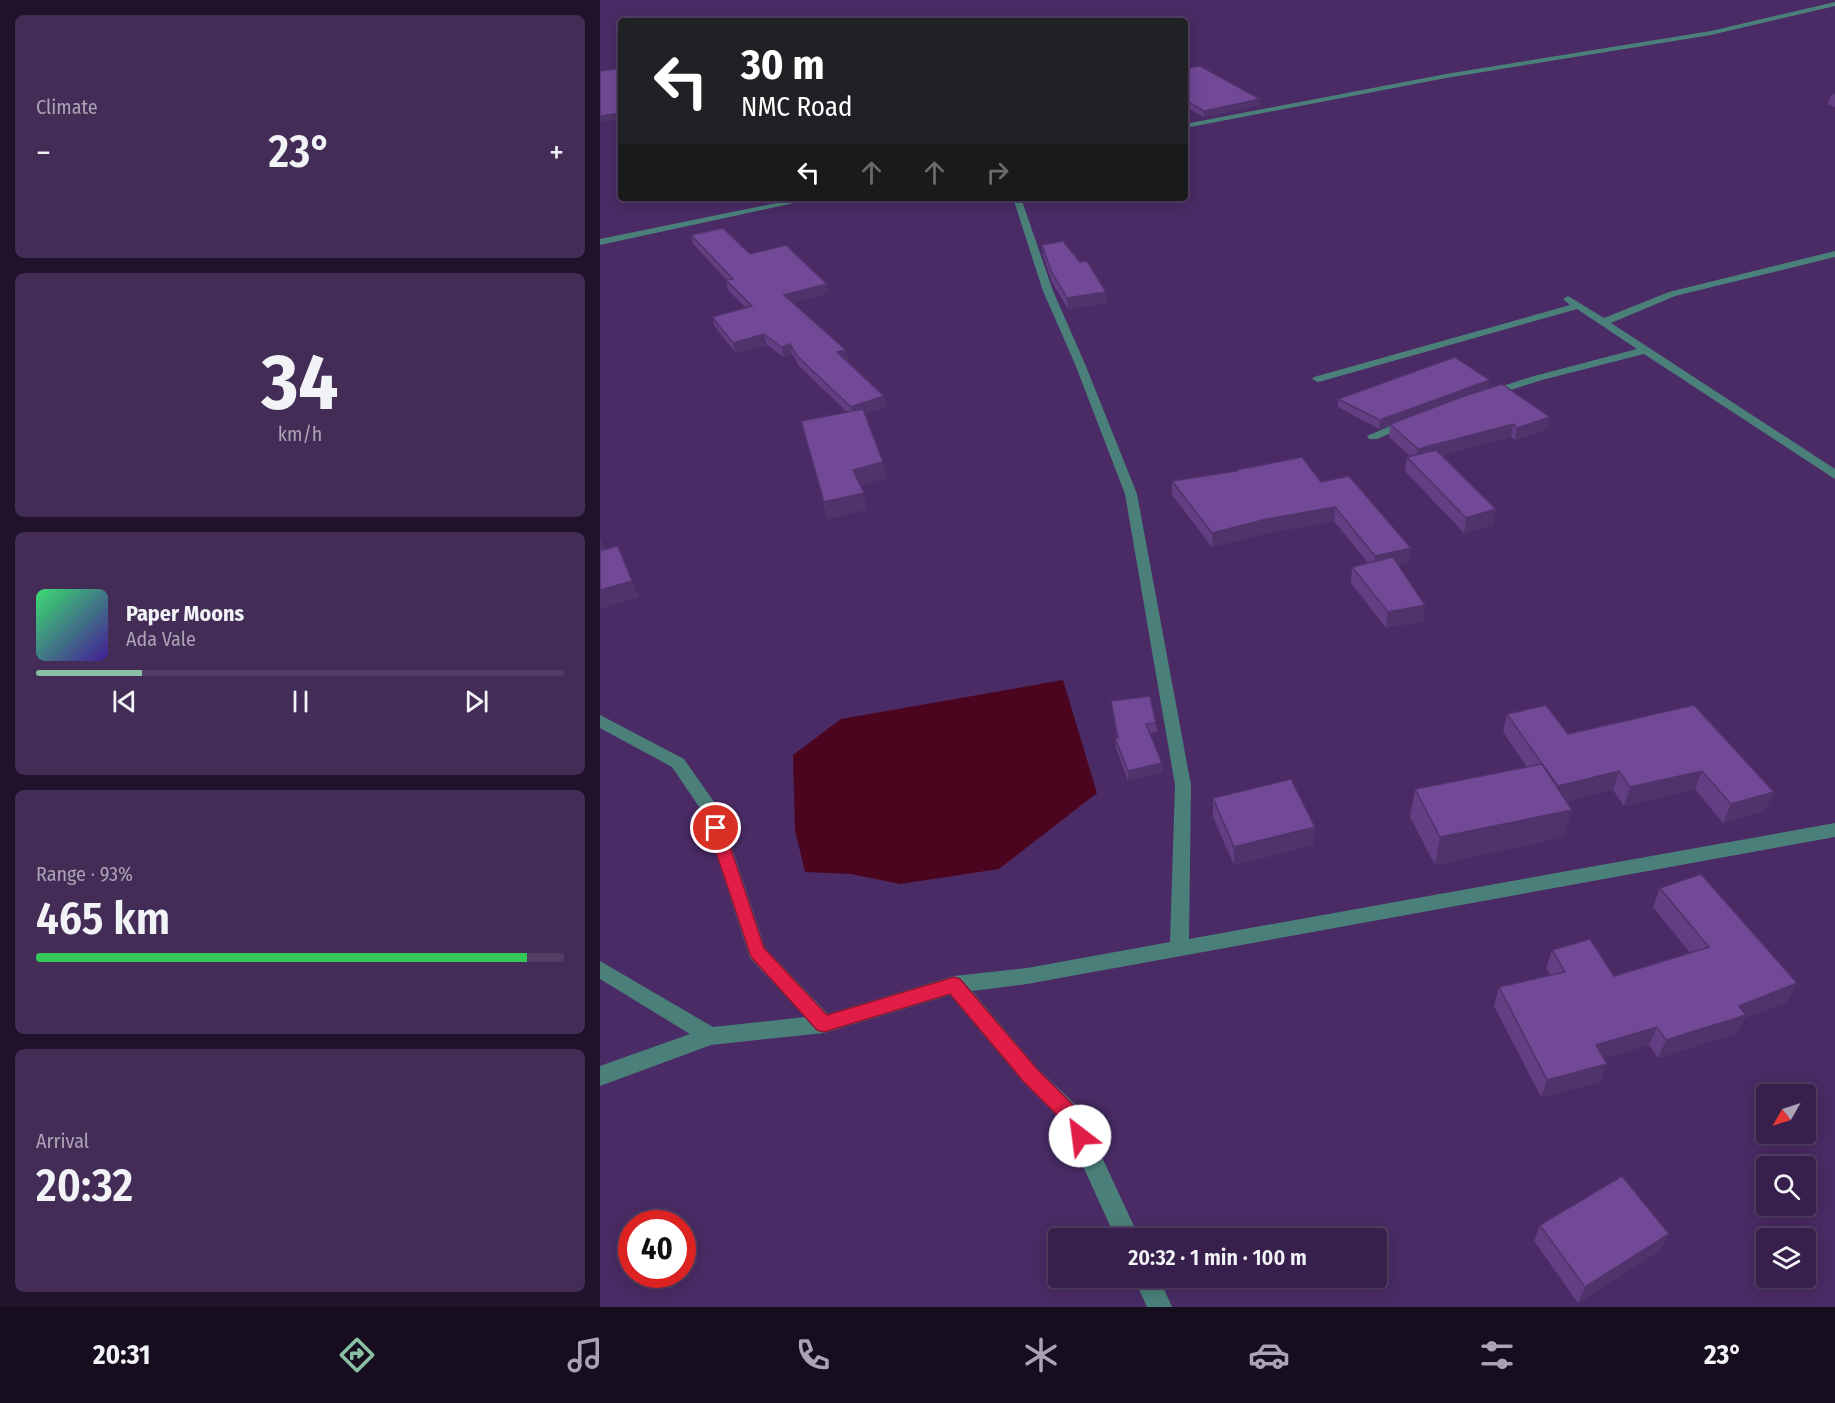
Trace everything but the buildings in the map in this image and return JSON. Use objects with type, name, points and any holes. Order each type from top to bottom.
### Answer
[{"type":"street","points":[[1188,125],[1436,78],[1711,33],[1835,4]]},
{"type":"street","points":[[600,242],[798,201]]},
{"type":"street","points":[[1018,201],[1048,291],[1080,364],[1131,494],[1183,785],[1179,948]]},
{"type":"street","points":[[1603,322],[1672,294],[1835,254]]},
{"type":"street","points":[[1317,379],[1573,302],[1835,475]]},
{"type":"street","points":[[1477,397],[1538,378],[1647,350]]},
{"type":"street","points":[[1373,436],[1425,416]]},
{"type":"street","points":[[600,721],[678,763],[710,809],[757,952],[824,1024]]},
{"type":"street","points":[[600,1076],[711,1036],[824,1024],[954,985],[1027,976],[1835,830]]},
{"type":"street","points":[[600,969],[711,1036]]},
{"type":"street","points":[[954,985],[1030,1075],[1071,1115],[1123,1228]]},
{"type":"street","points":[[1151,1288],[1160,1307]]},
{"type":"shaded area","points":[[1063,680],[1097,793],[999,869],[900,884],[851,874],[805,872],[795,830],[793,755],[841,719]]},
{"type":"route","points":[[716,828],[757,952],[824,1024],[954,985],[1030,1075],[1071,1115],[1080,1136]]}]
